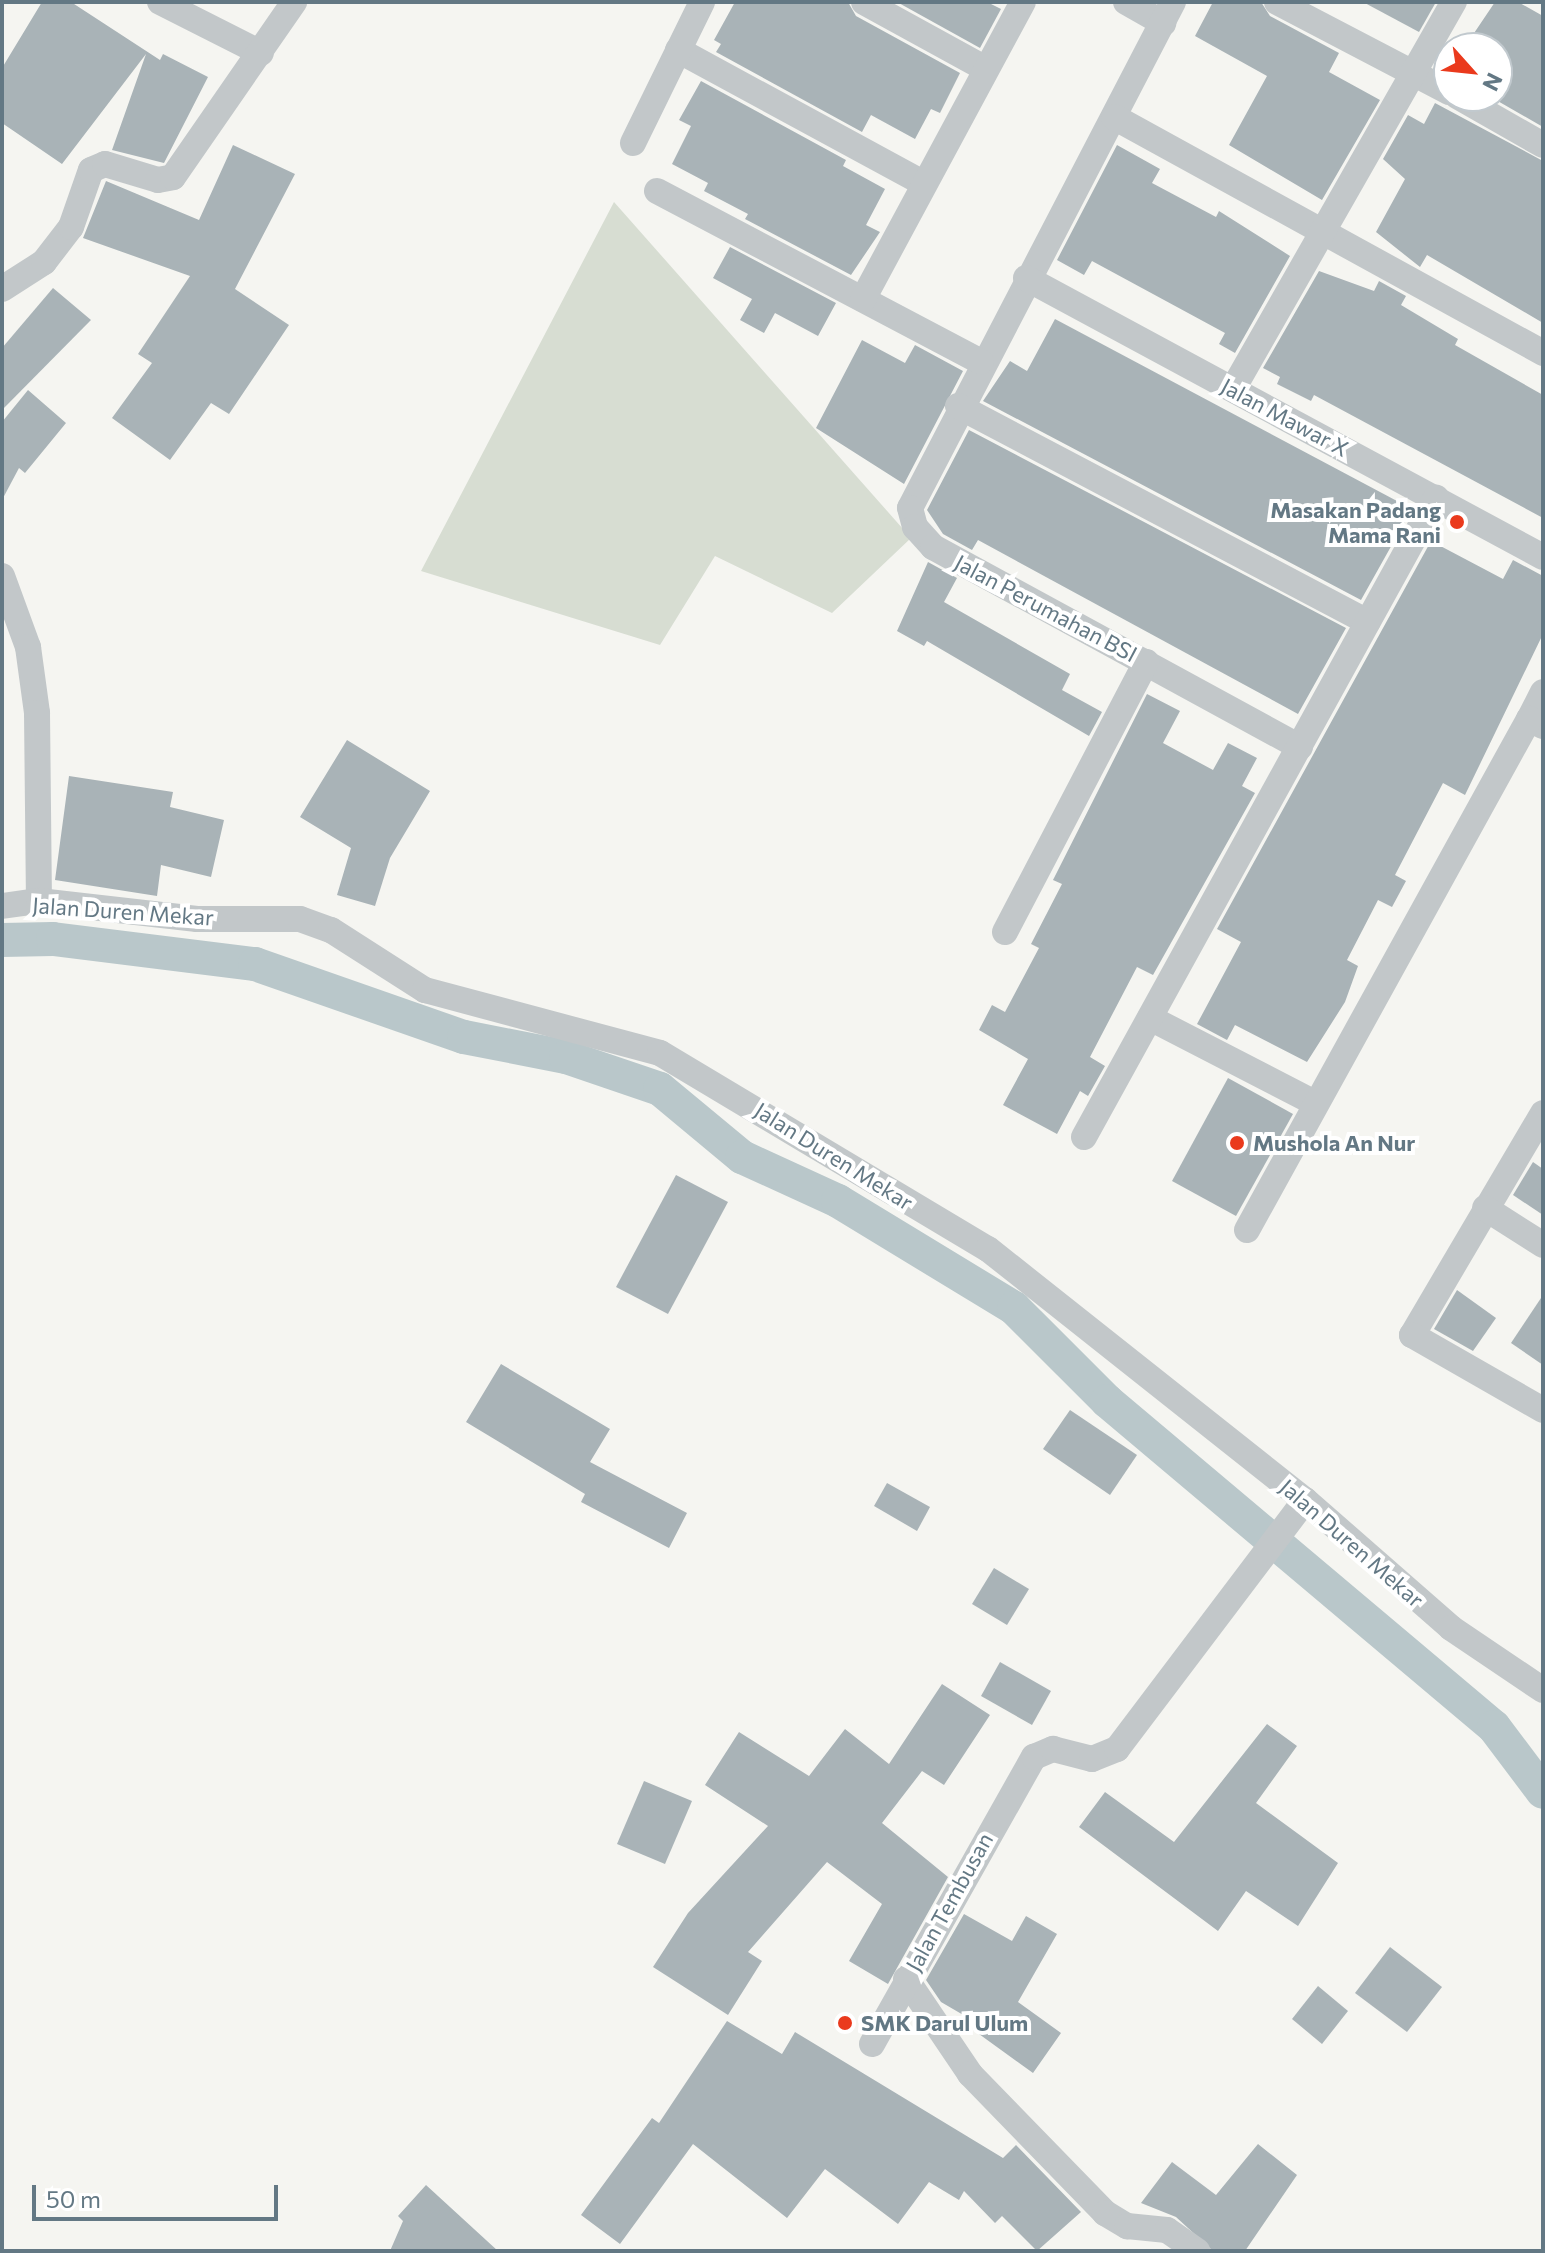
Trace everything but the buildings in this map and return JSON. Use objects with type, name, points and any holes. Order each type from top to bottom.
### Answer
[{"type":"street","points":[[160,2],[261,53]]},
{"type":"street","points":[[2,289],[44,262],[71,227],[91,170],[105,164],[158,180],[173,177],[294,2]]},
{"type":"street","points":[[633,143],[702,2]]},
{"type":"street","points":[[864,2],[986,69]]},
{"type":"street","points":[[863,299],[1023,2]]},
{"type":"street","name":"Jalan Perumahan BSI","points":[[1126,2],[1168,12],[916,490],[915,527],[933,547],[1300,747]]},
{"type":"street","points":[[1277,2],[1312,10],[1433,82]]},
{"type":"street","points":[[1233,389],[1454,2]]},
{"type":"street","points":[[678,50],[923,183]]},
{"type":"street","points":[[1491,112],[1539,135]]},
{"type":"street","points":[[1114,117],[1543,353]]},
{"type":"street","points":[[657,191],[981,362]]},
{"type":"street","name":"Jalan Mawar X","points":[[1026,278],[1543,557]]},
{"type":"street","points":[[958,406],[1368,622]]},
{"type":"street","points":[[1084,1137],[1436,498]]},
{"type":"street","points":[[2,576],[28,647],[37,713],[39,901]]},
{"type":"street","points":[[1005,932],[1146,662]]},
{"type":"street","points":[[1247,1230],[1315,1103],[1536,723],[1543,692]]},
{"type":"street","name":"Jalan Duren Mekar","points":[[2,906],[39,901],[197,919],[300,919],[331,930],[425,990],[660,1053],[988,1249],[1305,1500],[1451,1628],[1543,1690]]},
{"type":"street","points":[[1150,1018],[1315,1103]]},
{"type":"street","points":[[1543,1113],[1412,1335],[1543,1410]]},
{"type":"street","points":[[1485,1208],[1543,1245]]},
{"type":"street","name":"Jalan Tembusan","points":[[1197,2251],[1167,2230],[1127,2226],[1105,2213],[970,2074],[906,1979],[1034,1757],[1053,1749],[1092,1759],[1117,1749],[1305,1500]]},
{"type":"street","points":[[872,2044],[906,1979]]},
{"type":"shaded area","points":[[614,202],[911,538],[832,613],[715,556],[660,645],[421,571]]},
{"type":"waterway","points":[[2,940],[53,939],[255,964],[464,1037],[566,1057],[660,1089],[742,1157],[838,1201],[1014,1308],[1107,1401],[1494,1727],[1543,1792]]},
{"type":"place","name":"Masakan Padang Mama Rani","points":[[1457,522]]},
{"type":"place","name":"Mushola An Nur","points":[[1237,1143]]},
{"type":"place","name":"SMK Darul Ulum","points":[[845,2023]]}]
